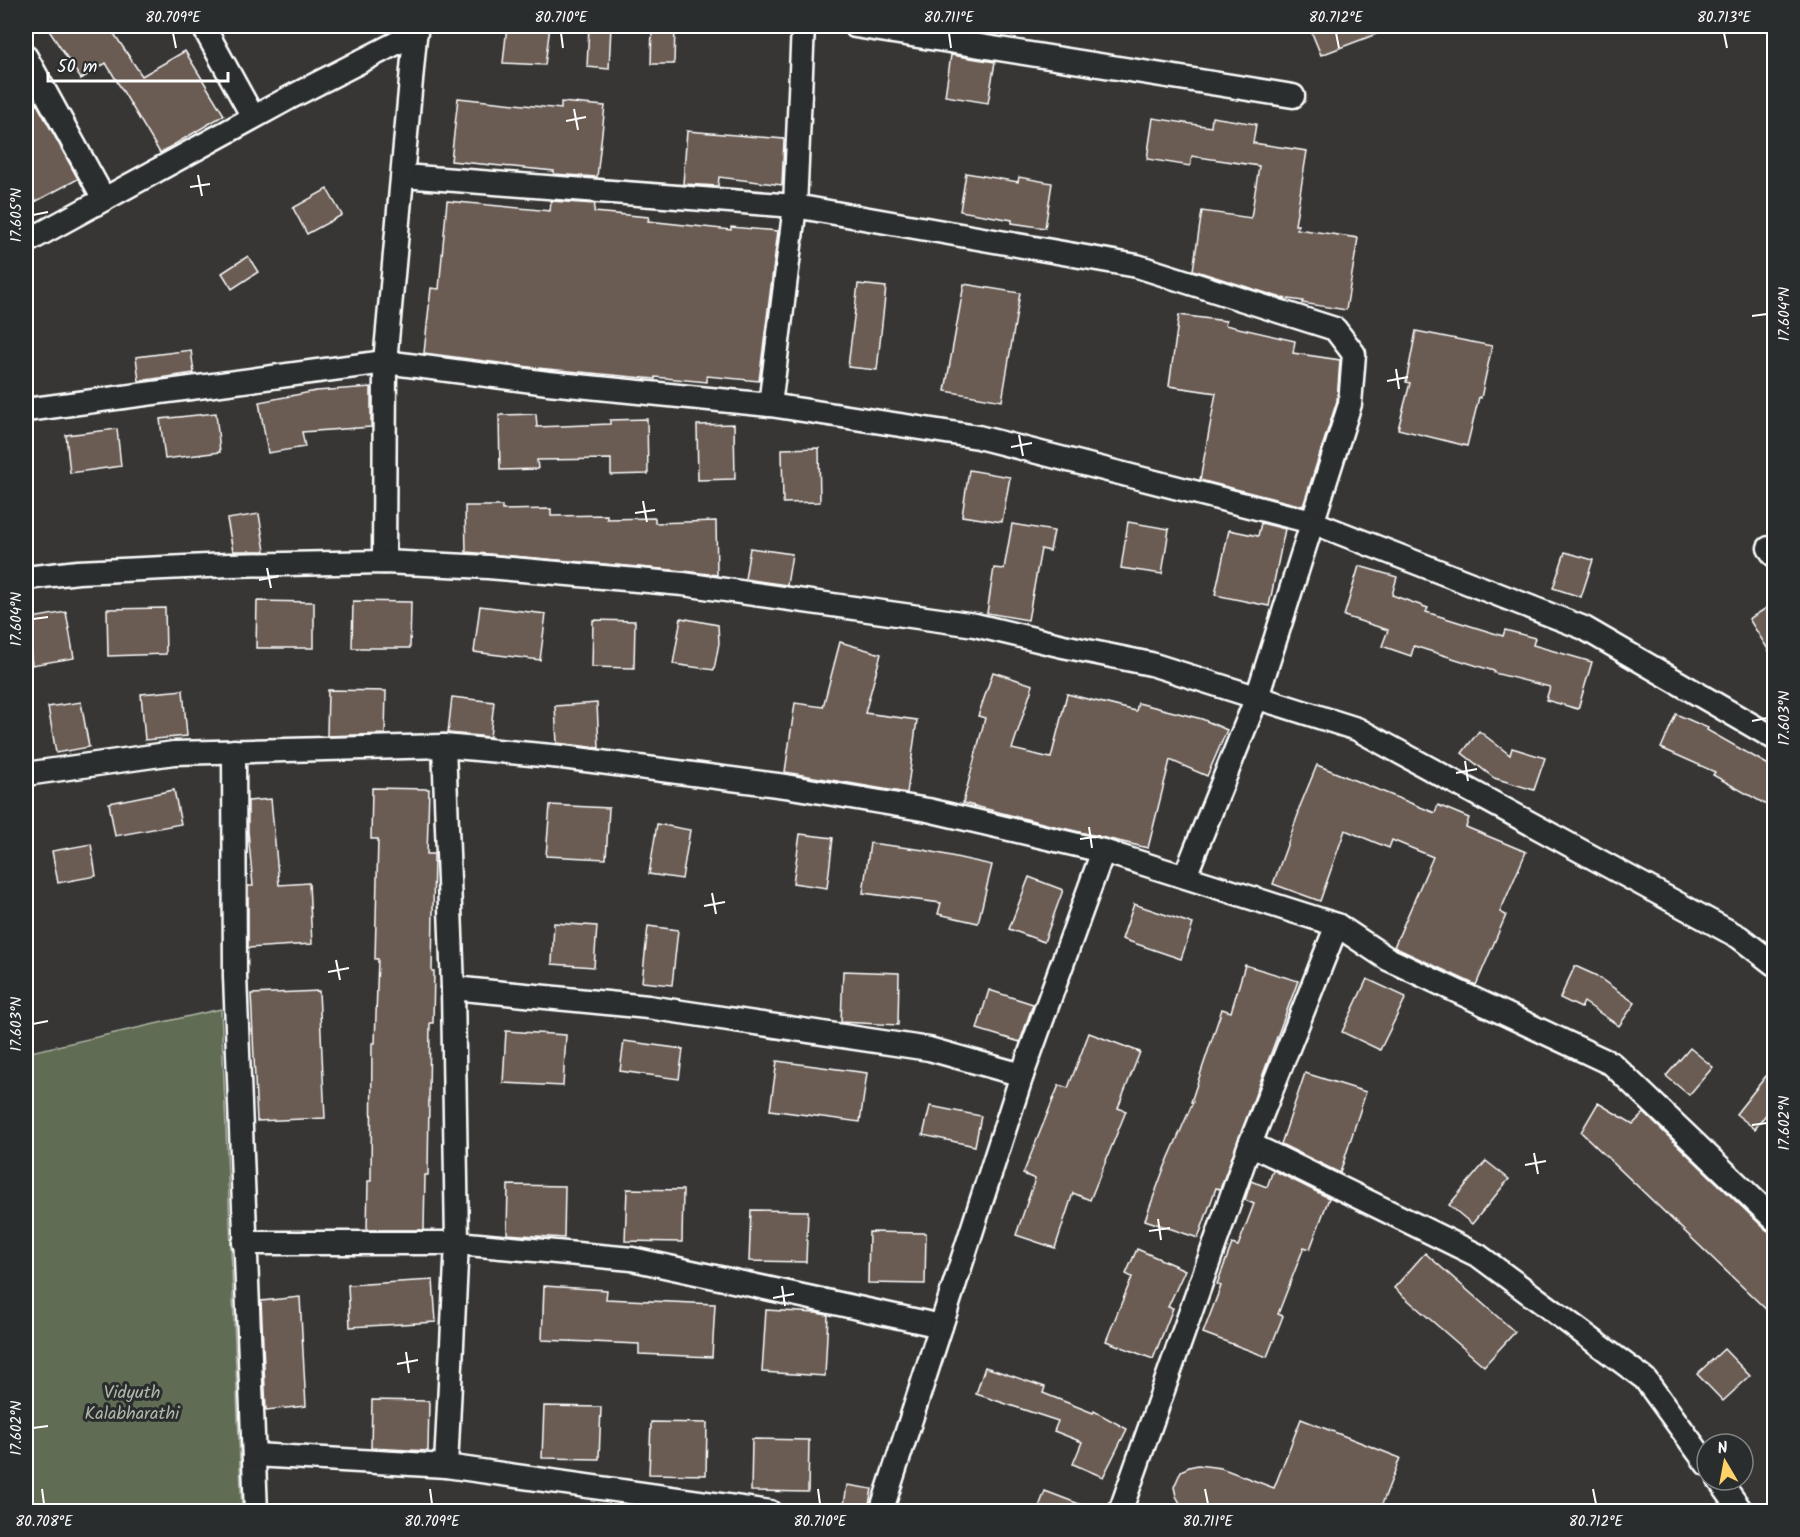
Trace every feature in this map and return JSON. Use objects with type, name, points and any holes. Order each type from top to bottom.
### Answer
[{"type":"street","points":[[203,26],[253,117]]},
{"type":"street","points":[[770,405],[795,206],[803,26]]},
{"type":"street","points":[[855,26],[1293,96]]},
{"type":"street","points":[[26,242],[416,29]]},
{"type":"street","points":[[384,562],[385,362],[416,29]]},
{"type":"street","points":[[26,57],[104,199]]},
{"type":"street","points":[[402,176],[795,206],[1137,266],[1335,329],[1354,354],[1350,404],[1257,697],[1185,876]]},
{"type":"street","points":[[26,410],[385,362],[548,383],[770,405],[978,437],[1312,522],[1584,628],[1774,738]]},
{"type":"street","points":[[26,578],[78,572],[230,565],[384,562],[488,567],[683,584],[975,625],[1151,664],[1357,729],[1738,937],[1774,964]]},
{"type":"street","points":[[444,746],[453,988],[457,1243],[446,1466]]},
{"type":"street","points":[[26,774],[174,753],[444,746],[562,757],[785,786],[928,810],[1103,851],[1337,925],[1388,959],[1612,1064],[1774,1219]]},
{"type":"street","points":[[234,751],[235,976],[256,1512]]},
{"type":"street","points":[[881,1512],[1022,1076],[1103,851]]},
{"type":"street","points":[[1120,1512],[1250,1144],[1337,925]]},
{"type":"street","points":[[453,988],[648,1007],[929,1050],[1022,1076]]},
{"type":"street","points":[[1250,1144],[1479,1256],[1645,1379],[1695,1448]]},
{"type":"street","points":[[244,1243],[457,1243],[632,1260],[941,1326]]},
{"type":"street","points":[[255,1455],[446,1466],[770,1512]]},
{"type":"street","points":[[1728,1492],[1742,1512]]},
{"type":"green space","name":"Vidyuth Kalabharathi","points":[[221,1009],[242,1511],[26,1511],[26,1053]]},
{"type":"building","points":[[46,26],[109,26],[142,76],[185,51],[224,115],[160,153],[106,63],[81,79]]},
{"type":"building","points":[[507,26],[550,26],[545,65],[503,63]]},
{"type":"building","points":[[589,26],[611,26],[609,69],[587,67]]},
{"type":"building","points":[[652,26],[675,26],[674,64],[651,64]]},
{"type":"building","points":[[1309,26],[1395,26],[1395,27],[1321,55]]},
{"type":"building","points":[[951,55],[995,62],[988,103],[945,96]]},
{"type":"building","points":[[26,84],[78,179],[33,203],[26,189]]},
{"type":"building","points":[[458,98],[561,109],[561,102],[605,106],[597,177],[451,161]]},
{"type":"building","points":[[1212,117],[1256,124],[1253,143],[1307,151],[1295,225],[1298,225],[1297,229],[1358,238],[1346,310],[1282,298],[1193,270],[1202,211],[1251,218],[1259,166],[1192,156],[1190,166],[1147,159],[1153,118],[1211,127]]},
{"type":"building","points":[[687,131],[784,139],[782,185],[719,177],[718,186],[683,184]]},
{"type":"building","points":[[966,173],[1018,182],[1019,177],[1052,183],[1045,228],[960,211]]},
{"type":"building","points":[[327,189],[342,215],[307,234],[293,208]]},
{"type":"building","points":[[447,201],[550,211],[551,201],[595,204],[594,212],[649,217],[648,221],[731,230],[731,227],[778,231],[759,381],[707,376],[707,382],[655,377],[655,379],[537,368],[424,353],[431,288],[439,289]]},
{"type":"building","points":[[248,256],[258,272],[232,289],[222,273]]},
{"type":"building","points":[[858,284],[886,287],[877,370],[848,367]]},
{"type":"building","points":[[964,284],[1020,293],[1002,401],[945,391]]},
{"type":"building","points":[[1179,315],[1226,321],[1225,325],[1295,341],[1293,353],[1340,360],[1337,401],[1303,506],[1200,480],[1216,393],[1169,386]]},
{"type":"building","points":[[1416,331],[1492,346],[1481,398],[1479,397],[1467,446],[1398,429],[1410,383],[1406,382]]},
{"type":"building","points":[[191,350],[194,373],[139,381],[136,357]]},
{"type":"building","points":[[371,387],[371,427],[302,432],[305,447],[268,453],[259,402],[316,391]]},
{"type":"building","points":[[216,413],[220,452],[165,459],[160,419]]},
{"type":"building","points":[[536,414],[537,427],[610,424],[610,420],[647,419],[648,474],[611,475],[611,459],[537,460],[538,469],[500,470],[499,415]]},
{"type":"building","points":[[734,424],[735,479],[698,480],[697,425]]},
{"type":"building","points":[[117,429],[121,466],[70,473],[66,435]]},
{"type":"building","points":[[819,448],[820,502],[783,503],[782,449]]},
{"type":"building","points":[[969,470],[1010,477],[1002,522],[962,516]]},
{"type":"building","points":[[465,506],[502,506],[502,510],[551,509],[551,516],[607,515],[607,519],[655,518],[655,523],[716,521],[717,575],[466,552]]},
{"type":"building","points":[[259,514],[265,551],[233,551],[227,519]]},
{"type":"building","points":[[1128,522],[1169,529],[1162,574],[1121,568]]},
{"type":"building","points":[[1261,523],[1285,529],[1269,606],[1215,595],[1229,530],[1258,536]]},
{"type":"building","points":[[1012,524],[1054,531],[1050,551],[1041,549],[1028,620],[987,613],[994,568],[1004,569]]},
{"type":"building","points":[[750,548],[792,554],[787,585],[745,579]]},
{"type":"building","points":[[1565,552],[1593,560],[1581,597],[1553,588]]},
{"type":"building","points":[[1359,566],[1397,577],[1392,595],[1428,608],[1426,612],[1503,636],[1505,630],[1535,638],[1533,645],[1592,662],[1578,709],[1546,700],[1550,687],[1494,673],[1494,671],[1414,646],[1411,656],[1382,646],[1388,630],[1344,616]]},
{"type":"building","points":[[257,601],[314,602],[314,648],[256,648]]},
{"type":"building","points":[[353,601],[411,602],[410,648],[352,648]]},
{"type":"building","points":[[1774,603],[1774,659],[1749,619]]},
{"type":"building","points":[[480,606],[546,614],[540,660],[474,652]]},
{"type":"building","points":[[165,608],[166,654],[108,656],[107,609]]},
{"type":"building","points":[[66,612],[74,658],[32,665],[26,619]]},
{"type":"building","points":[[681,618],[718,625],[719,643],[714,670],[673,664]]},
{"type":"building","points":[[593,620],[635,621],[634,668],[592,667]]},
{"type":"building","points":[[840,642],[881,654],[865,713],[917,720],[907,793],[785,772],[795,703],[823,707]]},
{"type":"building","points":[[993,672],[1033,685],[1012,749],[1051,758],[1067,694],[1136,711],[1138,703],[1202,719],[1227,730],[1207,776],[1170,760],[1148,848],[1054,826],[963,803],[985,718],[978,716]]},
{"type":"building","points":[[183,690],[187,736],[145,740],[141,694]]},
{"type":"building","points":[[328,690],[386,691],[385,734],[327,736]]},
{"type":"building","points":[[452,697],[494,702],[490,737],[448,733]]},
{"type":"building","points":[[81,702],[89,747],[56,753],[48,707]]},
{"type":"building","points":[[597,703],[599,748],[557,743],[555,706]]},
{"type":"building","points":[[1676,714],[1708,728],[1707,730],[1774,768],[1774,809],[1713,775],[1715,772],[1661,748]]},
{"type":"building","points":[[1479,731],[1510,755],[1512,748],[1545,758],[1534,790],[1494,778],[1462,753]]},
{"type":"building","points":[[1317,765],[1435,813],[1438,805],[1469,818],[1466,827],[1526,852],[1500,912],[1506,915],[1476,985],[1394,947],[1433,857],[1392,840],[1389,848],[1345,830],[1320,901],[1273,884],[1298,811]]},
{"type":"building","points":[[372,788],[429,789],[427,854],[434,854],[432,971],[434,971],[433,1023],[430,1023],[428,1175],[425,1175],[424,1230],[367,1230],[368,1181],[371,1181],[372,1043],[375,1043],[378,959],[375,959],[378,839],[371,839]]},
{"type":"building","points":[[174,790],[181,824],[115,836],[109,803]]},
{"type":"building","points":[[271,799],[279,885],[309,883],[312,944],[248,948],[248,886],[253,886],[248,801]]},
{"type":"building","points":[[550,805],[609,808],[606,859],[546,856]]},
{"type":"building","points":[[657,824],[690,830],[682,879],[649,874]]},
{"type":"building","points":[[800,834],[833,838],[827,888],[793,883]]},
{"type":"building","points":[[870,843],[924,850],[992,865],[978,923],[938,914],[941,903],[863,893]]},
{"type":"building","points":[[91,844],[96,876],[58,883],[52,851]]},
{"type":"building","points":[[1029,877],[1063,890],[1044,942],[1009,929]]},
{"type":"building","points":[[1134,904],[1193,924],[1181,959],[1122,939]]},
{"type":"building","points":[[554,923],[597,926],[594,967],[552,964]]},
{"type":"building","points":[[648,926],[678,930],[672,985],[642,982]]},
{"type":"building","points":[[1245,965],[1298,981],[1220,1189],[1216,1188],[1198,1238],[1145,1220],[1193,1102],[1191,1102],[1222,1009],[1231,1012]]},
{"type":"building","points":[[1575,966],[1595,975],[1635,1003],[1619,1026],[1584,1002],[1581,1008],[1560,998]]},
{"type":"building","points":[[843,971],[899,973],[898,1025],[841,1022]]},
{"type":"building","points":[[1367,979],[1406,997],[1380,1050],[1342,1032]]},
{"type":"building","points":[[989,990],[1033,1004],[1020,1042],[977,1029]]},
{"type":"building","points":[[319,991],[325,1118],[257,1121],[251,994]]},
{"type":"building","points":[[506,1031],[566,1035],[563,1086],[503,1083]]},
{"type":"building","points":[[1089,1033],[1140,1052],[1118,1108],[1126,1111],[1090,1200],[1073,1193],[1055,1248],[1016,1235],[1035,1179],[1023,1174],[1059,1085],[1068,1088]]},
{"type":"building","points":[[624,1041],[683,1049],[679,1079],[620,1071]]},
{"type":"building","points":[[1690,1048],[1713,1067],[1689,1095],[1666,1076]]},
{"type":"building","points":[[777,1061],[867,1073],[860,1122],[770,1110]]},
{"type":"building","points":[[1774,1066],[1774,1104],[1755,1129],[1736,1114]]},
{"type":"building","points":[[1305,1073],[1366,1092],[1340,1173],[1281,1144]]},
{"type":"building","points":[[1598,1103],[1633,1124],[1644,1113],[1774,1235],[1774,1317],[1581,1132]]},
{"type":"building","points":[[930,1106],[981,1116],[975,1146],[923,1135]]},
{"type":"building","points":[[1486,1161],[1509,1179],[1472,1224],[1449,1205]]},
{"type":"building","points":[[1273,1170],[1329,1198],[1310,1249],[1304,1247],[1278,1314],[1283,1316],[1267,1357],[1203,1333],[1221,1286],[1217,1284],[1232,1244],[1238,1246],[1254,1204],[1245,1200],[1251,1181],[1267,1187]]},
{"type":"building","points":[[508,1185],[565,1186],[564,1238],[507,1234]]},
{"type":"building","points":[[627,1189],[683,1190],[682,1242],[625,1241]]},
{"type":"building","points":[[751,1210],[808,1211],[806,1262],[749,1261]]},
{"type":"building","points":[[869,1232],[926,1233],[925,1284],[868,1283]]},
{"type":"building","points":[[1137,1249],[1185,1270],[1168,1307],[1173,1308],[1153,1359],[1106,1341],[1132,1277],[1126,1274]]},
{"type":"building","points":[[1425,1253],[1515,1332],[1484,1366],[1394,1288]]},
{"type":"building","points":[[433,1280],[436,1322],[350,1327],[348,1285]]},
{"type":"building","points":[[544,1286],[607,1290],[606,1299],[715,1304],[712,1357],[639,1354],[639,1344],[542,1340]]},
{"type":"building","points":[[300,1297],[306,1406],[266,1410],[261,1301]]},
{"type":"building","points":[[766,1310],[828,1315],[825,1376],[762,1372]]},
{"type":"building","points":[[1724,1349],[1750,1376],[1723,1401],[1697,1374]]},
{"type":"building","points":[[985,1367],[1045,1387],[1043,1393],[1093,1413],[1094,1411],[1127,1429],[1103,1477],[1073,1464],[1082,1442],[1054,1431],[1058,1421],[976,1394]]},
{"type":"building","points":[[372,1400],[429,1401],[428,1451],[371,1448]]},
{"type":"building","points":[[544,1406],[601,1407],[599,1459],[542,1458]]},
{"type":"building","points":[[1301,1419],[1400,1458],[1379,1512],[1192,1512],[1180,1503],[1174,1487],[1181,1471],[1198,1465],[1221,1468],[1274,1488]]},
{"type":"building","points":[[651,1422],[707,1423],[706,1475],[649,1474]]},
{"type":"building","points":[[752,1439],[809,1440],[808,1492],[751,1491]]},
{"type":"building","points":[[847,1485],[872,1489],[868,1509],[844,1505]]},
{"type":"building","points":[[1045,1491],[1095,1510],[1095,1512],[1037,1512]]}]
